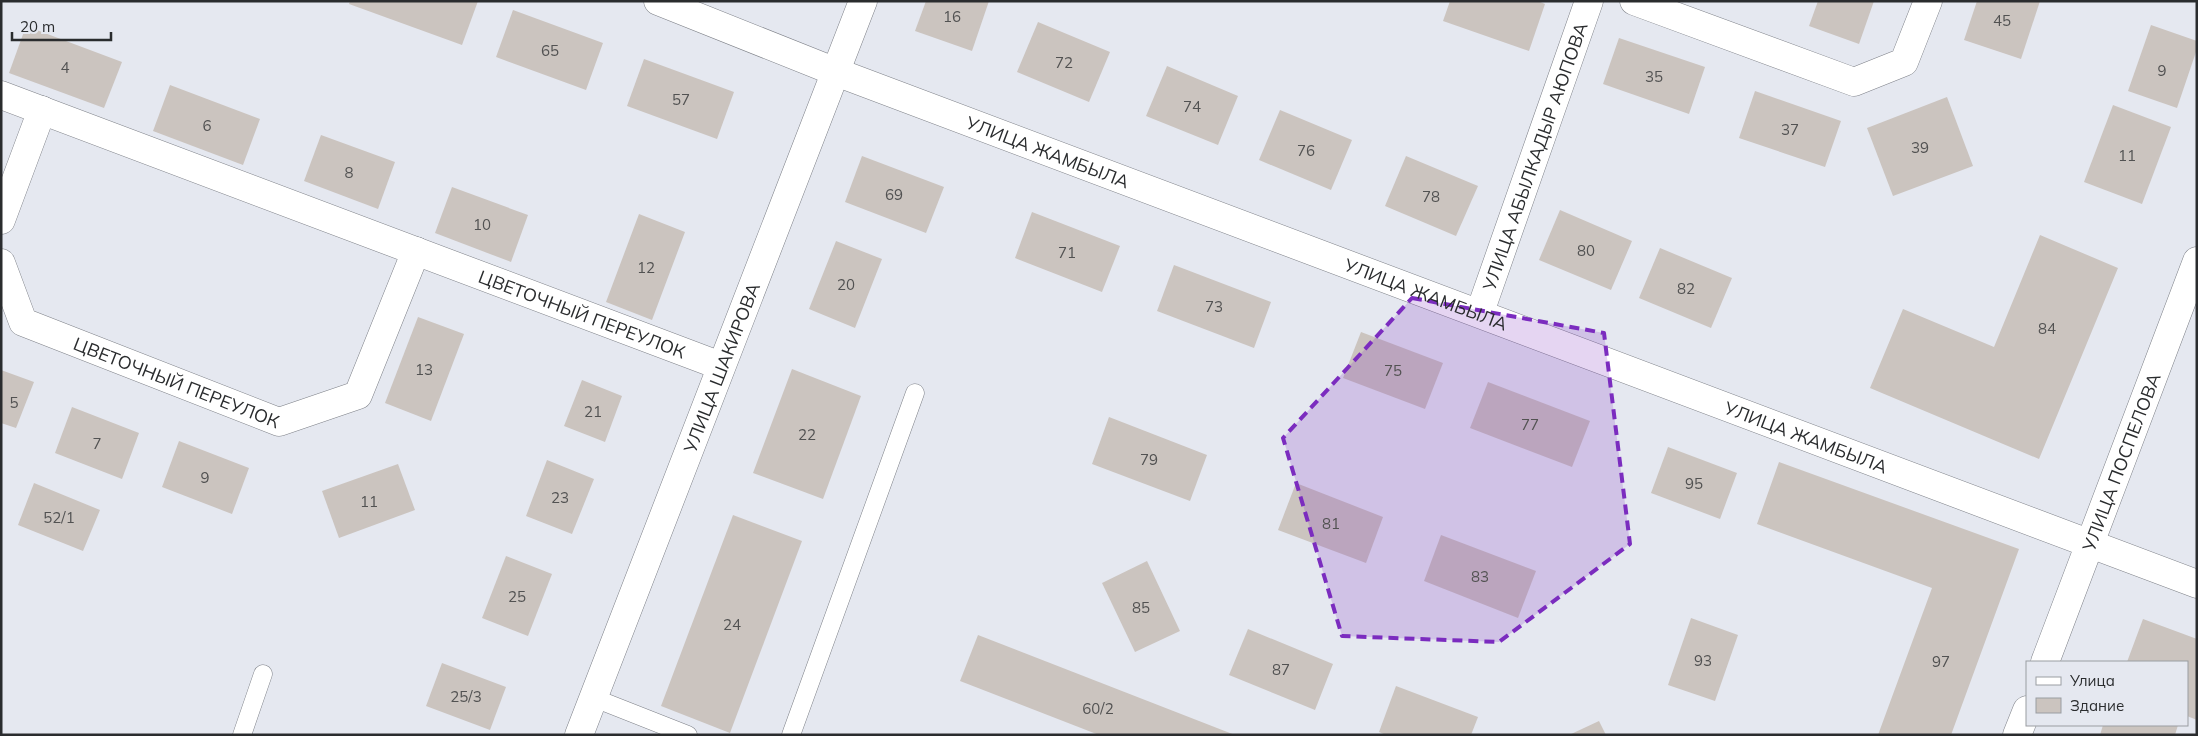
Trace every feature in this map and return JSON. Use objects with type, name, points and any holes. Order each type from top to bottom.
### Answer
[{"type":"street","name":"УЛИЦА ЖАМБЫЛА","points":[[658,1],[836,72],[1480,312],[2197,584]]},
{"type":"street","name":"УЛИЦА ШАКИРОВА","points":[[579,735],[863,1]]},
{"type":"street","name":"УЛИЦА АБЫЛКАДЫР АЮПОВА","points":[[1480,312],[1589,1]]},
{"type":"street","points":[[1634,1],[1854,82],[1904,62],[1928,1]]},
{"type":"street","name":"ЦВЕТОЧНЫЙ ПЕРЕУЛОК","points":[[1,95],[721,366]]},
{"type":"street","points":[[1,220],[42,110]]},
{"type":"street","name":"ЦВЕТОЧНЫЙ ПЕРЕУЛОК","points":[[1,263],[23,322],[279,422],[358,394],[416,251]]},
{"type":"street","name":"УЛИЦА ПОСПЕЛОВА","points":[[2045,661],[2092,543],[2197,261]]},
{"type":"street","points":[[2017,735],[2026,712]]},
{"type":"lane","points":[[791,735],[915,393]]},
{"type":"lane","points":[[242,735],[263,674]]},
{"type":"lane","points":[[594,698],[688,735]]},
{"type":"highlighted area","points":[[1412,298],[1604,333],[1630,544],[1499,642],[1342,636],[1283,438]]},
{"type":"building","points":[[350,1],[478,1],[462,45],[349,4]]},
{"type":"building","points":[[926,1],[989,1],[972,51],[915,31]]},
{"type":"building","points":[[1450,1],[1538,1],[1545,4],[1529,51],[1443,21]]},
{"type":"building","points":[[1818,1],[1874,1],[1859,44],[1809,26]]},
{"type":"building","points":[[1977,1],[2040,1],[2021,59],[1964,40]]},
{"type":"building","points":[[513,10],[603,43],[586,90],[496,57]]},
{"type":"building","points":[[1038,22],[1110,52],[1089,102],[1017,72]]},
{"type":"building","points":[[2151,25],[2197,41],[2197,49],[2177,108],[2128,91]]},
{"type":"building","points":[[26,26],[122,62],[104,108],[9,73]]},
{"type":"building","points":[[1619,38],[1705,67],[1689,114],[1603,84]]},
{"type":"building","points":[[644,59],[734,92],[717,139],[627,106]]},
{"type":"building","points":[[1167,66],[1238,96],[1218,145],[1146,116]]},
{"type":"building","points":[[170,85],[260,119],[243,165],[153,131]]},
{"type":"building","points":[[1755,91],[1841,121],[1825,167],[1739,138]]},
{"type":"building","points":[[1947,97],[1973,166],[1893,196],[1867,128]]},
{"type":"building","points":[[2113,105],[2171,127],[2142,204],[2084,182]]},
{"type":"building","points":[[1280,110],[1352,140],[1331,190],[1259,160]]},
{"type":"building","points":[[321,135],[395,162],[378,209],[304,181]]},
{"type":"building","points":[[862,156],[944,187],[926,233],[845,202]]},
{"type":"building","points":[[1406,156],[1478,186],[1456,236],[1385,206]]},
{"type":"building","points":[[452,187],[528,215],[511,262],[435,233]]},
{"type":"building","points":[[1560,210],[1632,241],[1611,290],[1539,260]]},
{"type":"building","points":[[1032,212],[1120,246],[1102,292],[1015,258]]},
{"type":"building","points":[[639,214],[685,232],[652,320],[606,302]]},
{"type":"building","points":[[2040,235],[2118,268],[2039,459],[1870,388],[1903,309],[1994,347]]},
{"type":"building","points":[[836,241],[882,259],[855,328],[809,309]]},
{"type":"building","points":[[1660,248],[1732,278],[1711,328],[1639,298]]},
{"type":"building","points":[[1174,265],[1271,302],[1254,348],[1157,311]]},
{"type":"building","points":[[418,317],[464,334],[431,421],[385,403]]},
{"type":"building","points":[[1361,332],[1443,363],[1425,409],[1343,378]]},
{"type":"building","points":[[792,369],[861,396],[823,499],[753,473]]},
{"type":"building","points":[[1,370],[34,382],[16,428],[1,423]]},
{"type":"building","points":[[582,380],[622,396],[605,442],[564,426]]},
{"type":"building","points":[[1488,382],[1590,421],[1572,467],[1470,428]]},
{"type":"building","points":[[72,407],[139,433],[122,479],[55,453]]},
{"type":"building","points":[[1109,417],[1207,455],[1190,501],[1092,464]]},
{"type":"building","points":[[179,441],[249,468],[232,514],[162,487]]},
{"type":"building","points":[[1668,447],[1737,473],[1720,519],[1651,493]]},
{"type":"building","points":[[547,460],[594,479],[572,534],[526,516]]},
{"type":"building","points":[[1779,462],[2019,549],[1951,735],[1878,735],[1932,588],[1757,524]]},
{"type":"building","points":[[398,464],[415,510],[339,538],[322,491]]},
{"type":"building","points":[[34,483],[100,510],[83,551],[18,525]]},
{"type":"building","points":[[1296,483],[1383,517],[1366,563],[1278,530]]},
{"type":"building","points":[[733,515],[802,541],[730,733],[661,706]]},
{"type":"building","points":[[1441,535],[1536,571],[1518,618],[1424,581]]},
{"type":"building","points":[[506,556],[552,574],[528,636],[482,618]]},
{"type":"building","points":[[1147,561],[1180,631],[1135,652],[1102,583]]},
{"type":"building","points":[[1691,618],[1738,635],[1715,701],[1668,685]]},
{"type":"building","points":[[2143,619],[2197,639],[2197,720],[2188,716],[2188,661],[2127,661]]},
{"type":"building","points":[[1248,629],[1333,664],[1315,710],[1229,675]]},
{"type":"building","points":[[978,635],[1235,735],[1099,735],[960,681]]},
{"type":"building","points":[[442,663],[506,687],[490,730],[426,706]]},
{"type":"building","points":[[1396,686],[1478,717],[1471,735],[1386,735],[1379,732]]},
{"type":"building","points":[[1599,721],[1606,735],[1569,735]]},
{"type":"building","points":[[2103,726],[2178,726],[2175,735],[2100,735]]}]
